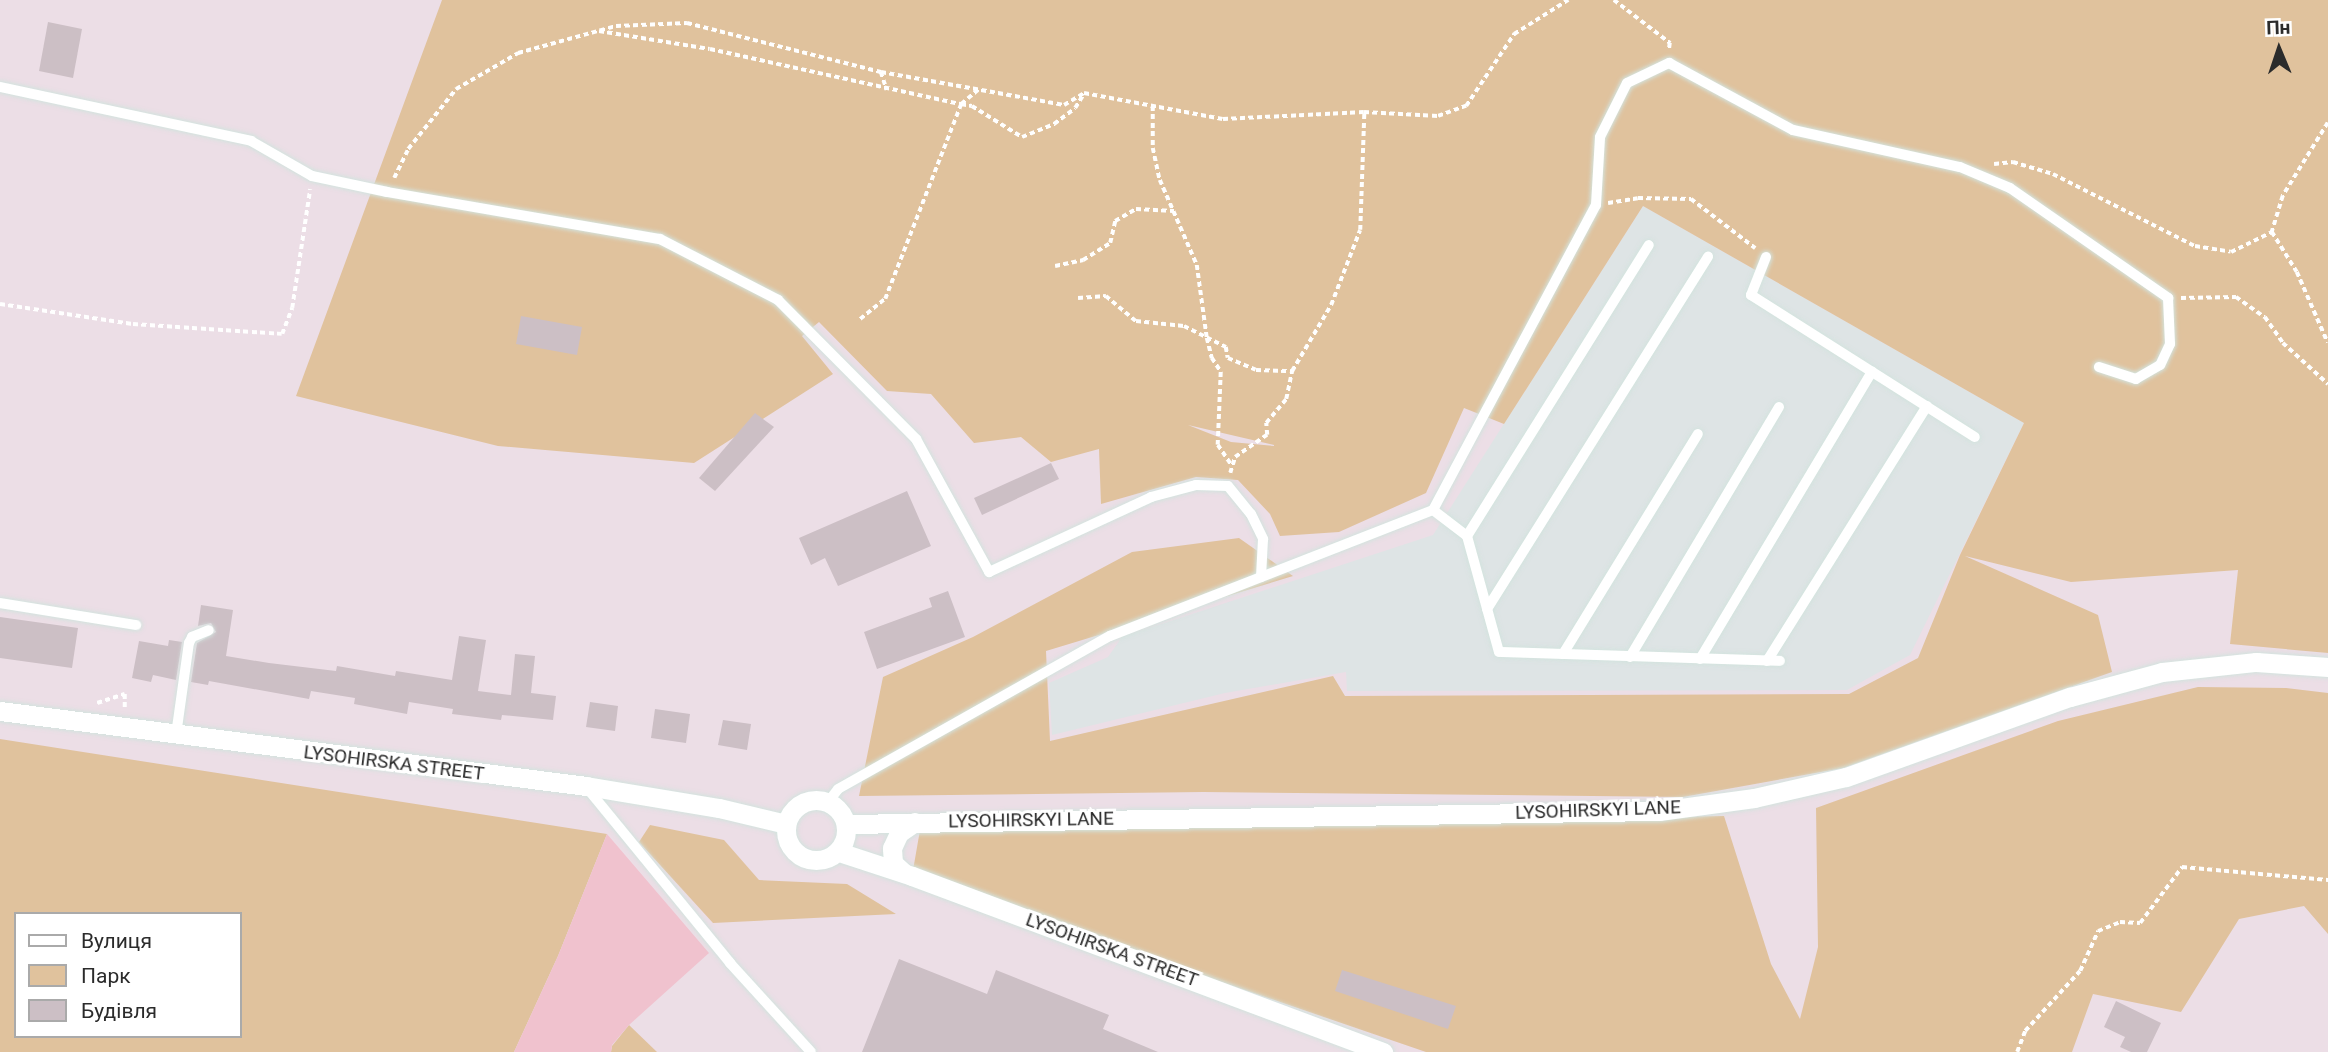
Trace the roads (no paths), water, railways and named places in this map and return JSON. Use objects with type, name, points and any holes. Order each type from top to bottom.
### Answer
[{"type":"street","name":"LYSOHIRSKYI LANE","points":[[847,824],[1659,811],[1754,798],[1846,777],[2070,697],[2162,672],[2256,662],[2328,667]]},
{"type":"street","name":"LYSOHIRSKA STREET","points":[[0,712],[586,786],[719,808],[786,824]]},
{"type":"street","points":[[814,800],[828,802],[840,811],[847,824],[846,839],[839,852],[827,860],[812,861],[798,855],[785,835],[786,824],[800,804],[814,800]]},
{"type":"street","points":[[903,872],[893,863],[892,848],[900,833],[915,822]]},
{"type":"street","name":"LYSOHIRSKA STREET","points":[[839,852],[903,872],[1383,1052]]},
{"type":"lane","points":[[828,802],[838,789],[1110,636],[1433,510],[1596,205],[1600,137],[1627,83],[1669,64],[1793,130],[1959,167],[2011,188],[2168,298],[2170,344],[2160,365],[2136,379],[2099,367]]},
{"type":"lane","points":[[0,87],[251,141],[312,176],[387,192],[660,239],[778,300],[916,439],[989,572],[1151,497],[1196,485],[1228,486],[1251,514],[1263,539],[1261,576]]},
{"type":"lane","points":[[1467,536],[1649,245]]},
{"type":"lane","points":[[1487,609],[1708,257]]},
{"type":"lane","points":[[1766,257],[1751,295],[1975,437]]},
{"type":"lane","points":[[1700,659],[1872,372]]},
{"type":"lane","points":[[1767,661],[1927,406]]},
{"type":"lane","points":[[1630,657],[1779,407]]},
{"type":"lane","points":[[1563,654],[1698,433]]},
{"type":"lane","points":[[1433,510],[1467,536],[1499,652],[1780,661]]},
{"type":"lane","points":[[0,603],[136,625]]},
{"type":"lane","points":[[176,735],[189,643],[192,637],[209,630]]},
{"type":"lane","points":[[586,786],[730,964],[811,1052]]}]
